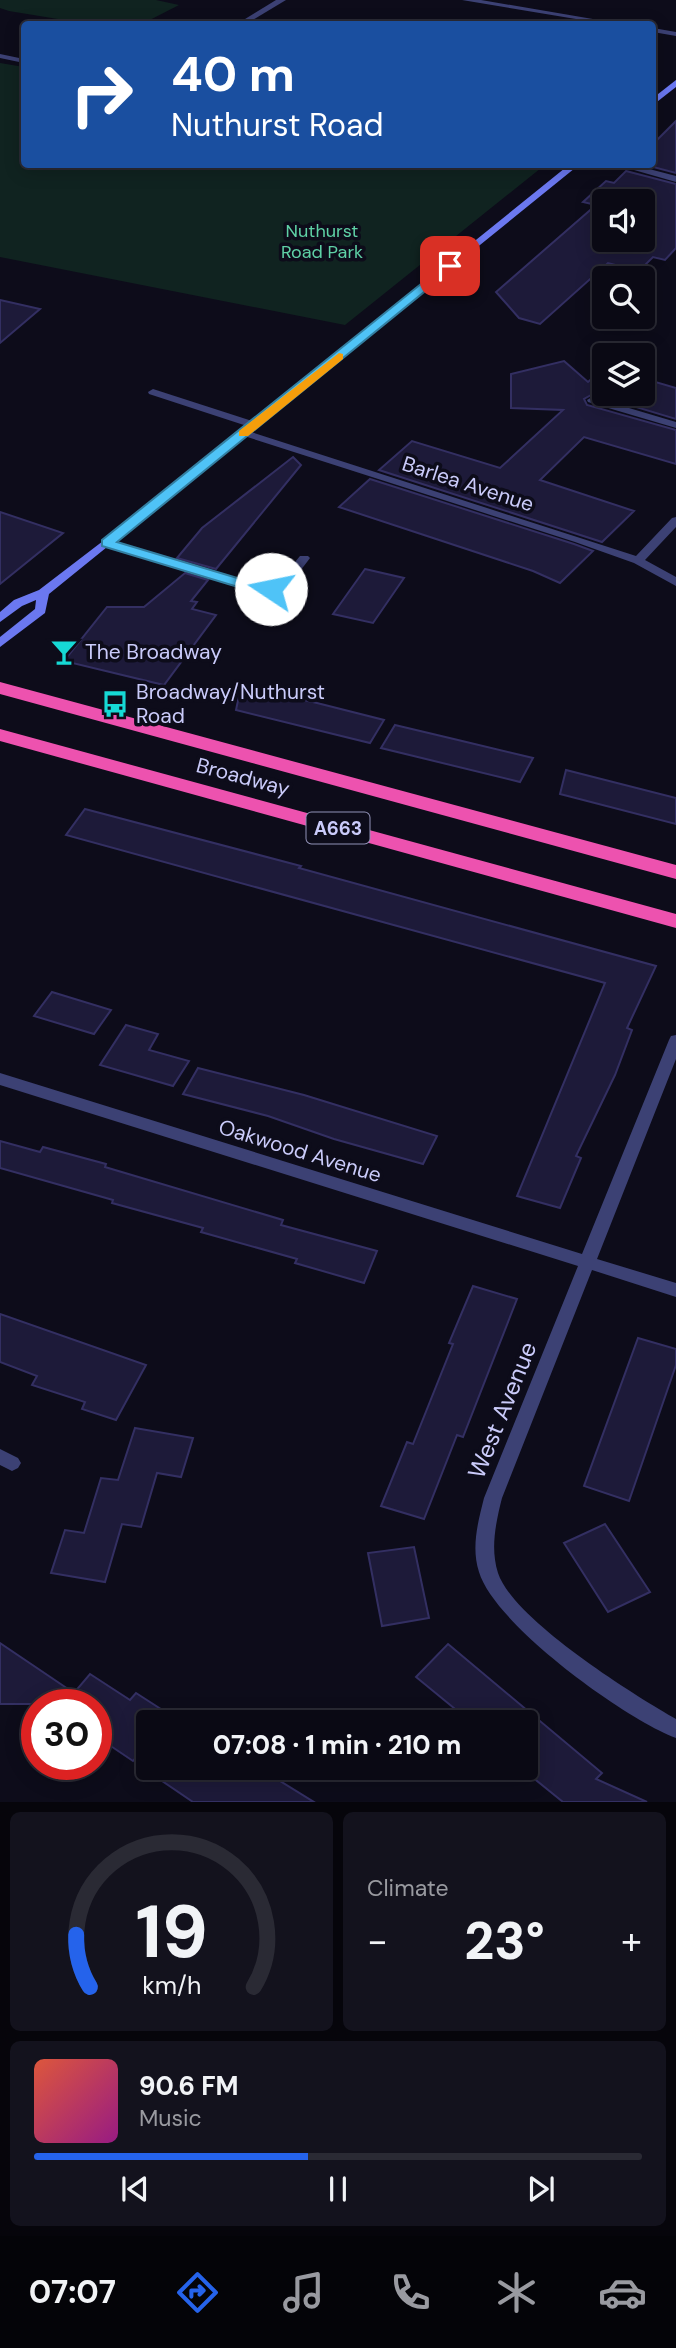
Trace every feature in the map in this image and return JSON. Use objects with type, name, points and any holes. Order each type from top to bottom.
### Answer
[{"type":"highway","name":"Broadway","points":[[0,688],[676,872]]},
{"type":"highway","name":"Broadway","points":[[0,735],[676,921]]},
{"type":"street","points":[[246,21],[282,0]]},
{"type":"street","points":[[466,0],[599,21]]},
{"type":"street","points":[[656,31],[676,34]]},
{"type":"street","points":[[0,56],[21,60]]},
{"type":"street","points":[[658,93],[676,83]]},
{"type":"street","points":[[0,618],[18,603],[43,593],[107,543],[571,168]]},
{"type":"street","points":[[633,168],[676,179]]},
{"type":"street","name":"Barlea Avenue","points":[[153,392],[249,429],[638,561],[676,582]]},
{"type":"street","points":[[612,406],[676,425]]},
{"type":"street","points":[[638,561],[676,520]]},
{"type":"street","points":[[107,543],[253,587],[271,589],[283,584],[304,558]]},
{"type":"street","points":[[0,643],[41,610],[43,593]]},
{"type":"street","name":"West Avenue","points":[[676,1040],[493,1499],[484,1530],[485,1556],[492,1583],[511,1609],[595,1677],[643,1711],[676,1729]]},
{"type":"street","name":"Oakwood Avenue","points":[[0,1079],[676,1290]]},
{"type":"green space","points":[[0,0],[156,0],[179,5],[148,21],[70,21],[0,8]]},
{"type":"green space","name":"Nuthurst Road Park","points":[[0,63],[21,66],[21,168],[541,168],[345,325],[0,257]]},
{"type":"building","points":[[676,121],[676,173],[656,168],[656,141]]},
{"type":"building","points":[[626,171],[676,184],[676,248],[665,260],[653,257],[644,266],[608,263],[605,266],[592,266],[592,277],[540,324],[519,318],[496,292],[592,208],[592,252],[655,252],[655,189],[597,189],[606,181],[614,183]]},
{"type":"building","points":[[592,194],[592,204],[583,202]]},
{"type":"building","points":[[0,300],[40,309],[0,343]]},
{"type":"building","points":[[564,361],[588,382],[592,378],[592,395],[584,399],[587,405],[676,430],[676,464],[584,437],[540,480],[634,511],[602,542],[379,470],[412,441],[500,468],[563,410],[511,408],[511,374]]},
{"type":"building","points":[[655,382],[676,388],[676,419],[633,406],[655,406]]},
{"type":"building","points":[[293,457],[301,465],[216,569],[177,558],[202,528]]},
{"type":"building","points":[[370,479],[593,551],[560,583],[533,571],[339,507]]},
{"type":"building","points":[[0,512],[63,533],[0,584]]},
{"type":"building","points":[[365,569],[404,578],[373,623],[333,614]]},
{"type":"building","points":[[185,573],[208,580],[191,601],[197,602],[192,609],[216,615],[164,685],[64,661],[107,607],[144,607]]},
{"type":"building","points":[[241,686],[384,720],[370,743],[236,710]]},
{"type":"building","points":[[395,725],[533,758],[520,782],[381,748]]},
{"type":"building","points":[[566,770],[676,798],[676,824],[560,794]]},
{"type":"building","points":[[85,809],[301,866],[299,868],[656,966],[627,1028],[632,1030],[615,1075],[576,1156],[581,1158],[560,1208],[517,1196],[605,983],[66,835]]},
{"type":"building","points":[[52,992],[111,1010],[94,1034],[34,1016]]},
{"type":"building","points":[[126,1025],[158,1034],[149,1050],[189,1061],[173,1086],[100,1065]]},
{"type":"building","points":[[198,1068],[304,1095],[437,1136],[423,1164],[334,1139],[268,1116],[183,1094]]},
{"type":"building","points":[[0,1141],[40,1152],[43,1147],[106,1164],[105,1167],[283,1220],[281,1225],[377,1251],[364,1283],[295,1263],[297,1259],[201,1232],[203,1228],[0,1168]]},
{"type":"building","points":[[473,1286],[517,1299],[463,1437],[457,1435],[424,1519],[381,1506],[407,1442],[413,1444],[453,1344],[449,1343]]},
{"type":"building","points":[[0,1314],[146,1365],[116,1420],[82,1409],[85,1402],[32,1385],[37,1376],[0,1362]]},
{"type":"building","points":[[638,1338],[676,1349],[676,1365],[629,1501],[584,1486]]},
{"type":"building","points":[[135,1428],[193,1438],[181,1477],[157,1473],[141,1527],[122,1524],[105,1582],[51,1573],[65,1530],[84,1533],[101,1478],[118,1480]]},
{"type":"building","points":[[605,1524],[650,1592],[608,1612],[564,1543]]},
{"type":"building","points":[[414,1547],[429,1618],[382,1626],[368,1553]]},
{"type":"building","points":[[0,1643],[68,1689],[21,1689],[21,1704],[0,1704]]},
{"type":"building","points":[[448,1644],[527,1710],[456,1710],[416,1677]]},
{"type":"building","points":[[90,1674],[130,1700],[136,1693],[162,1710],[136,1710],[136,1757],[133,1761],[112,1747],[112,1689],[77,1689]]},
{"type":"building","points":[[538,1719],[602,1773],[596,1779],[647,1802],[563,1802],[536,1780],[538,1780]]},
{"type":"building","points":[[161,1780],[278,1780],[314,1802],[193,1802]]},
{"type":"slow traffic","points":[[244,434],[339,356]]},
{"type":"place","name":"The Broadway","points":[[64,652]]},
{"type":"place","name":"Broadway/Nuthurst Road","points":[[115,704]]},
{"type":"route","points":[[271,589],[253,587],[107,543],[450,266]]}]
